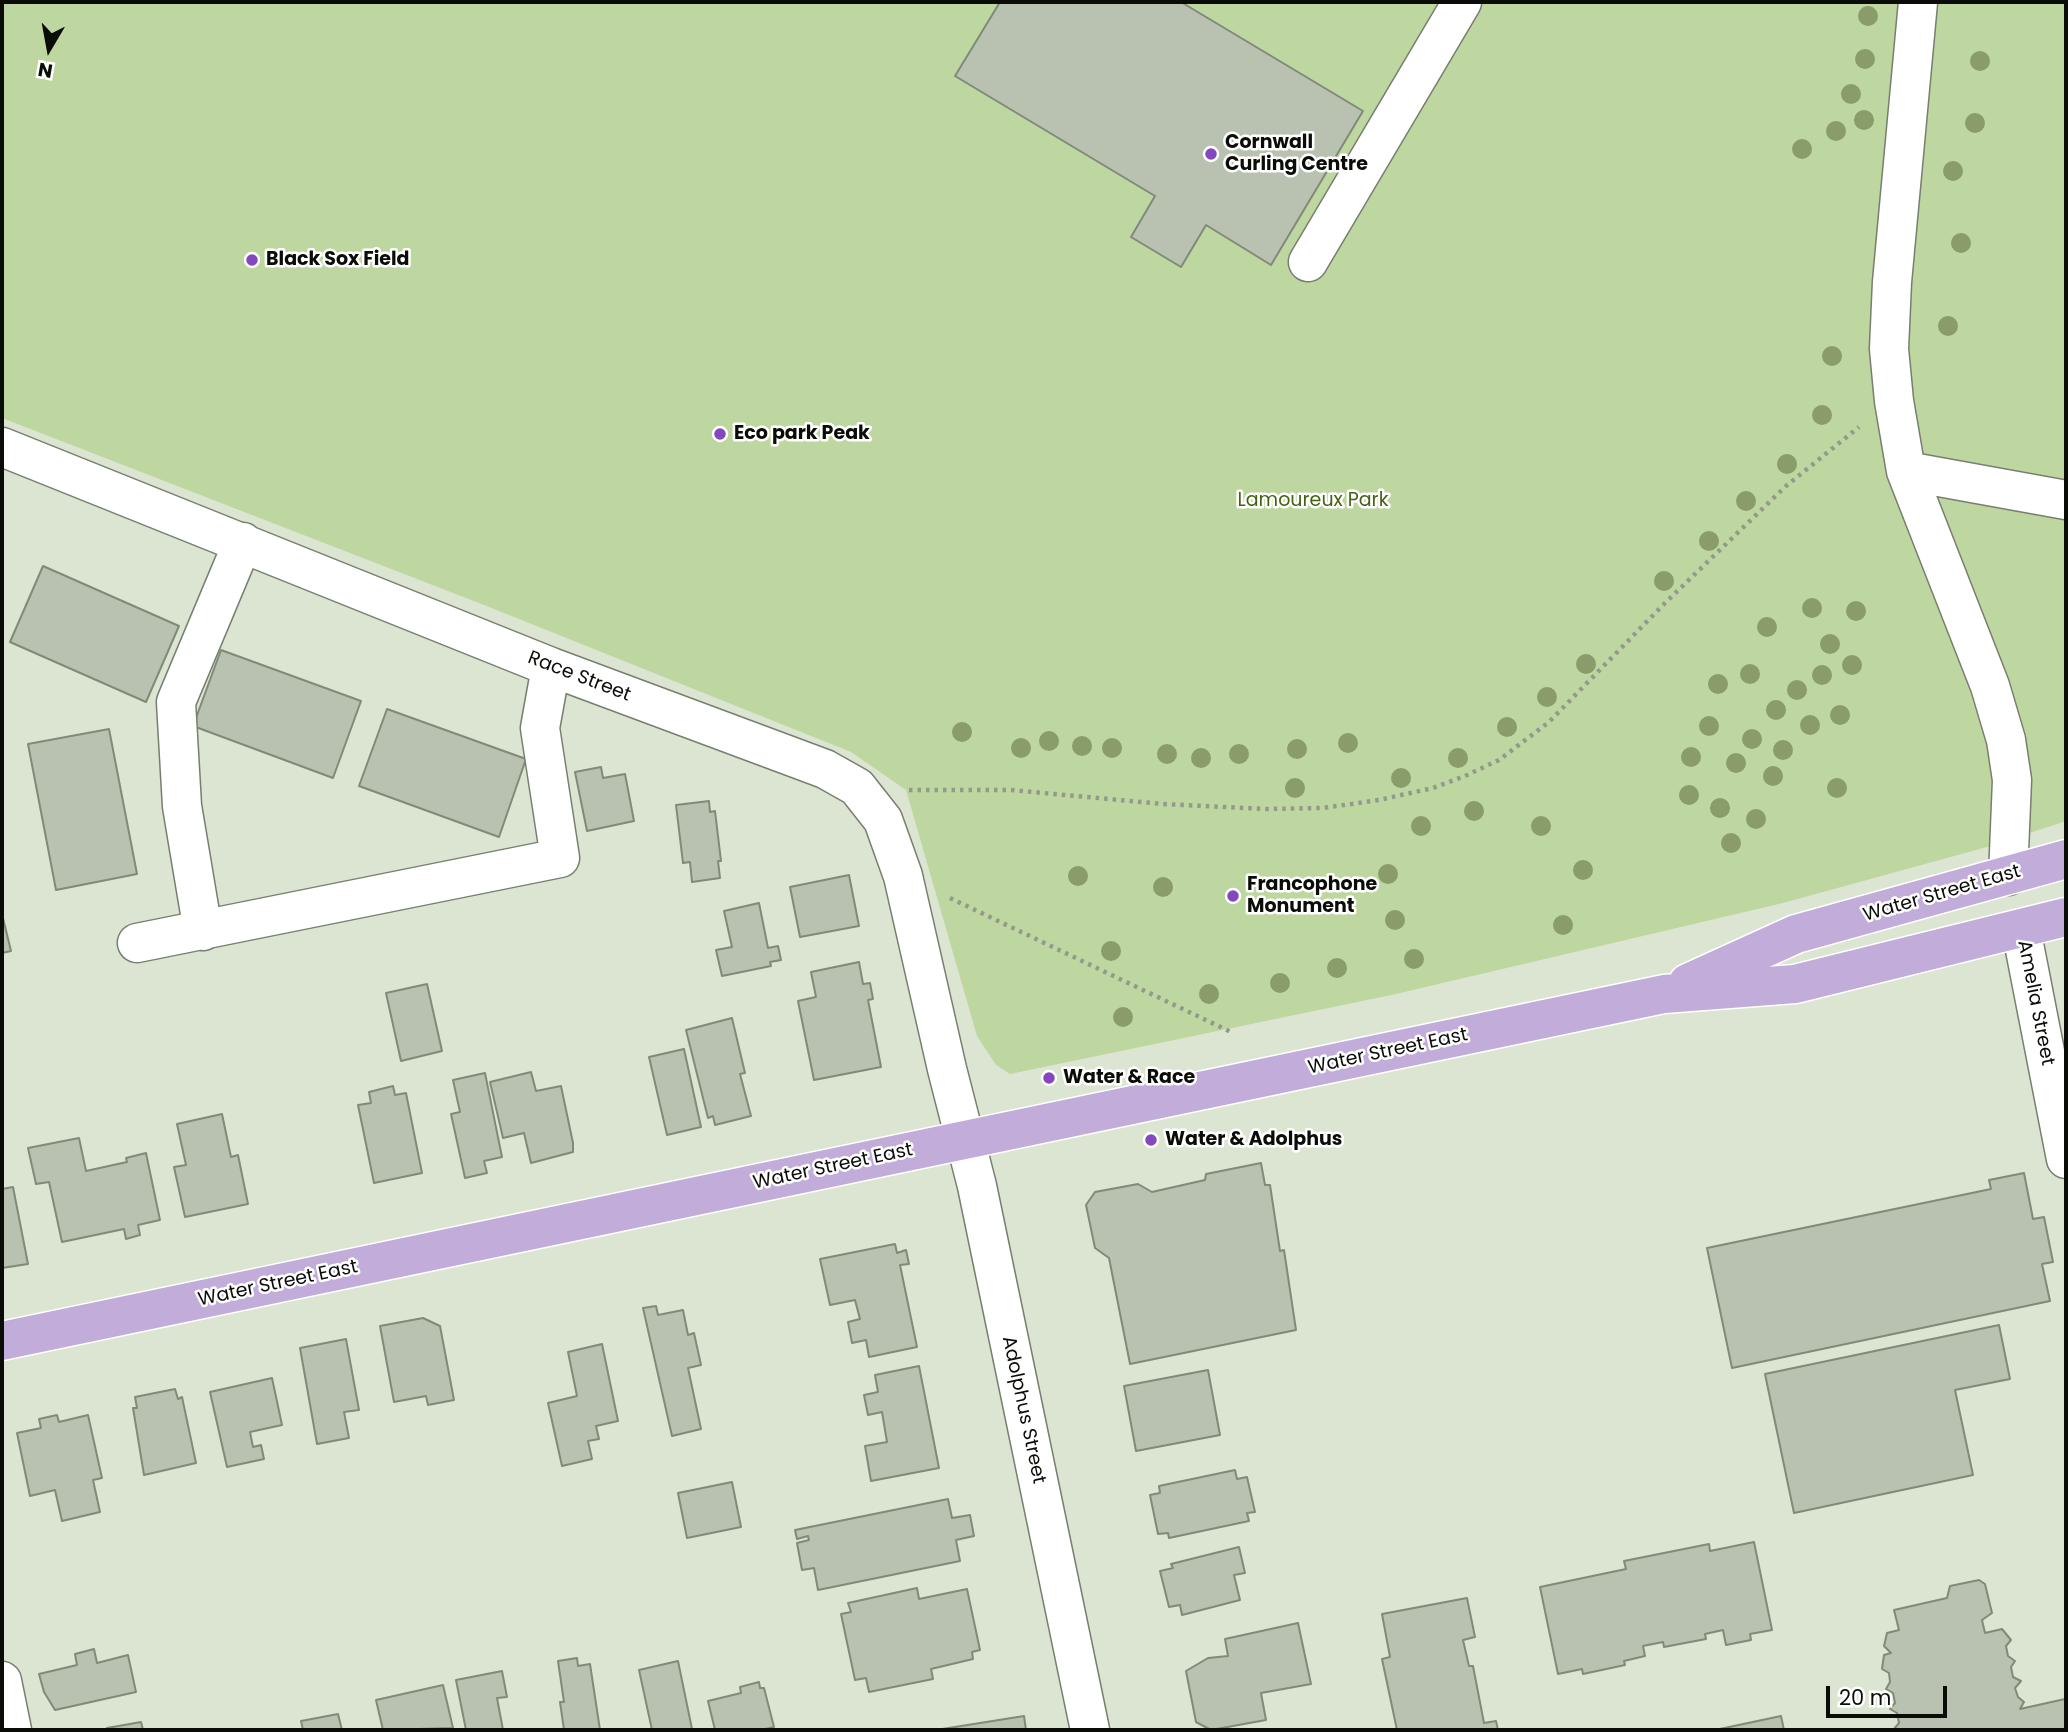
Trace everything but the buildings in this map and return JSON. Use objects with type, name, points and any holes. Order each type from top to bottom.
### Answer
[{"type":"main road","name":"Water Street East","points":[[1664,994],[1796,934],[2066,859]]},
{"type":"main road","name":"Water Street East","points":[[2,1341],[1664,994],[1795,984],[2066,917]]},
{"type":"street","points":[[1308,262],[1462,2]]},
{"type":"street","points":[[1918,2],[1892,282],[1889,349],[1894,401],[1906,471],[1990,686],[2006,740],[2012,780],[2008,876]]},
{"type":"street","name":"Race Street","points":[[2,447],[551,667],[825,769],[857,787],[883,820],[904,876],[952,1090]]},
{"type":"street","points":[[1906,471],[2066,500]]},
{"type":"street","points":[[203,930],[182,806],[176,702],[243,542]]},
{"type":"street","points":[[137,943],[560,859],[540,728],[551,667]]},
{"type":"street","name":"Amelia Street","points":[[2021,929],[2066,1159]]},
{"type":"street","name":"Adolphus Street","points":[[952,1090],[977,1186],[1090,1730]]},
{"type":"street","points":[[2,1681],[12,1730]]},
{"type":"path","points":[[857,787],[1011,790],[1163,804],[1265,809],[1322,807],[1379,800],[1433,788],[1499,760],[1549,722],[1665,603],[1786,486],[1894,401]]},
{"type":"path","points":[[904,876],[1231,1032]]},
{"type":"green space","name":"Lamoureux Park","points":[[2,2],[2066,2],[2066,821],[1987,847],[1783,903],[1396,994],[1010,1074],[996,1065],[977,1036],[906,790],[851,752],[484,605],[2,418]]},
{"type":"place","name":"Cornwall Curling Centre","points":[[1211,154]]},
{"type":"place","name":"Black Sox Field","points":[[252,260]]},
{"type":"place","name":"Eco park Peak","points":[[720,434]]},
{"type":"place","name":"Francophone Monument","points":[[1233,896]]},
{"type":"place","name":"Water & Race","points":[[1049,1078]]},
{"type":"place","name":"Water & Adolphus","points":[[1151,1140]]}]
